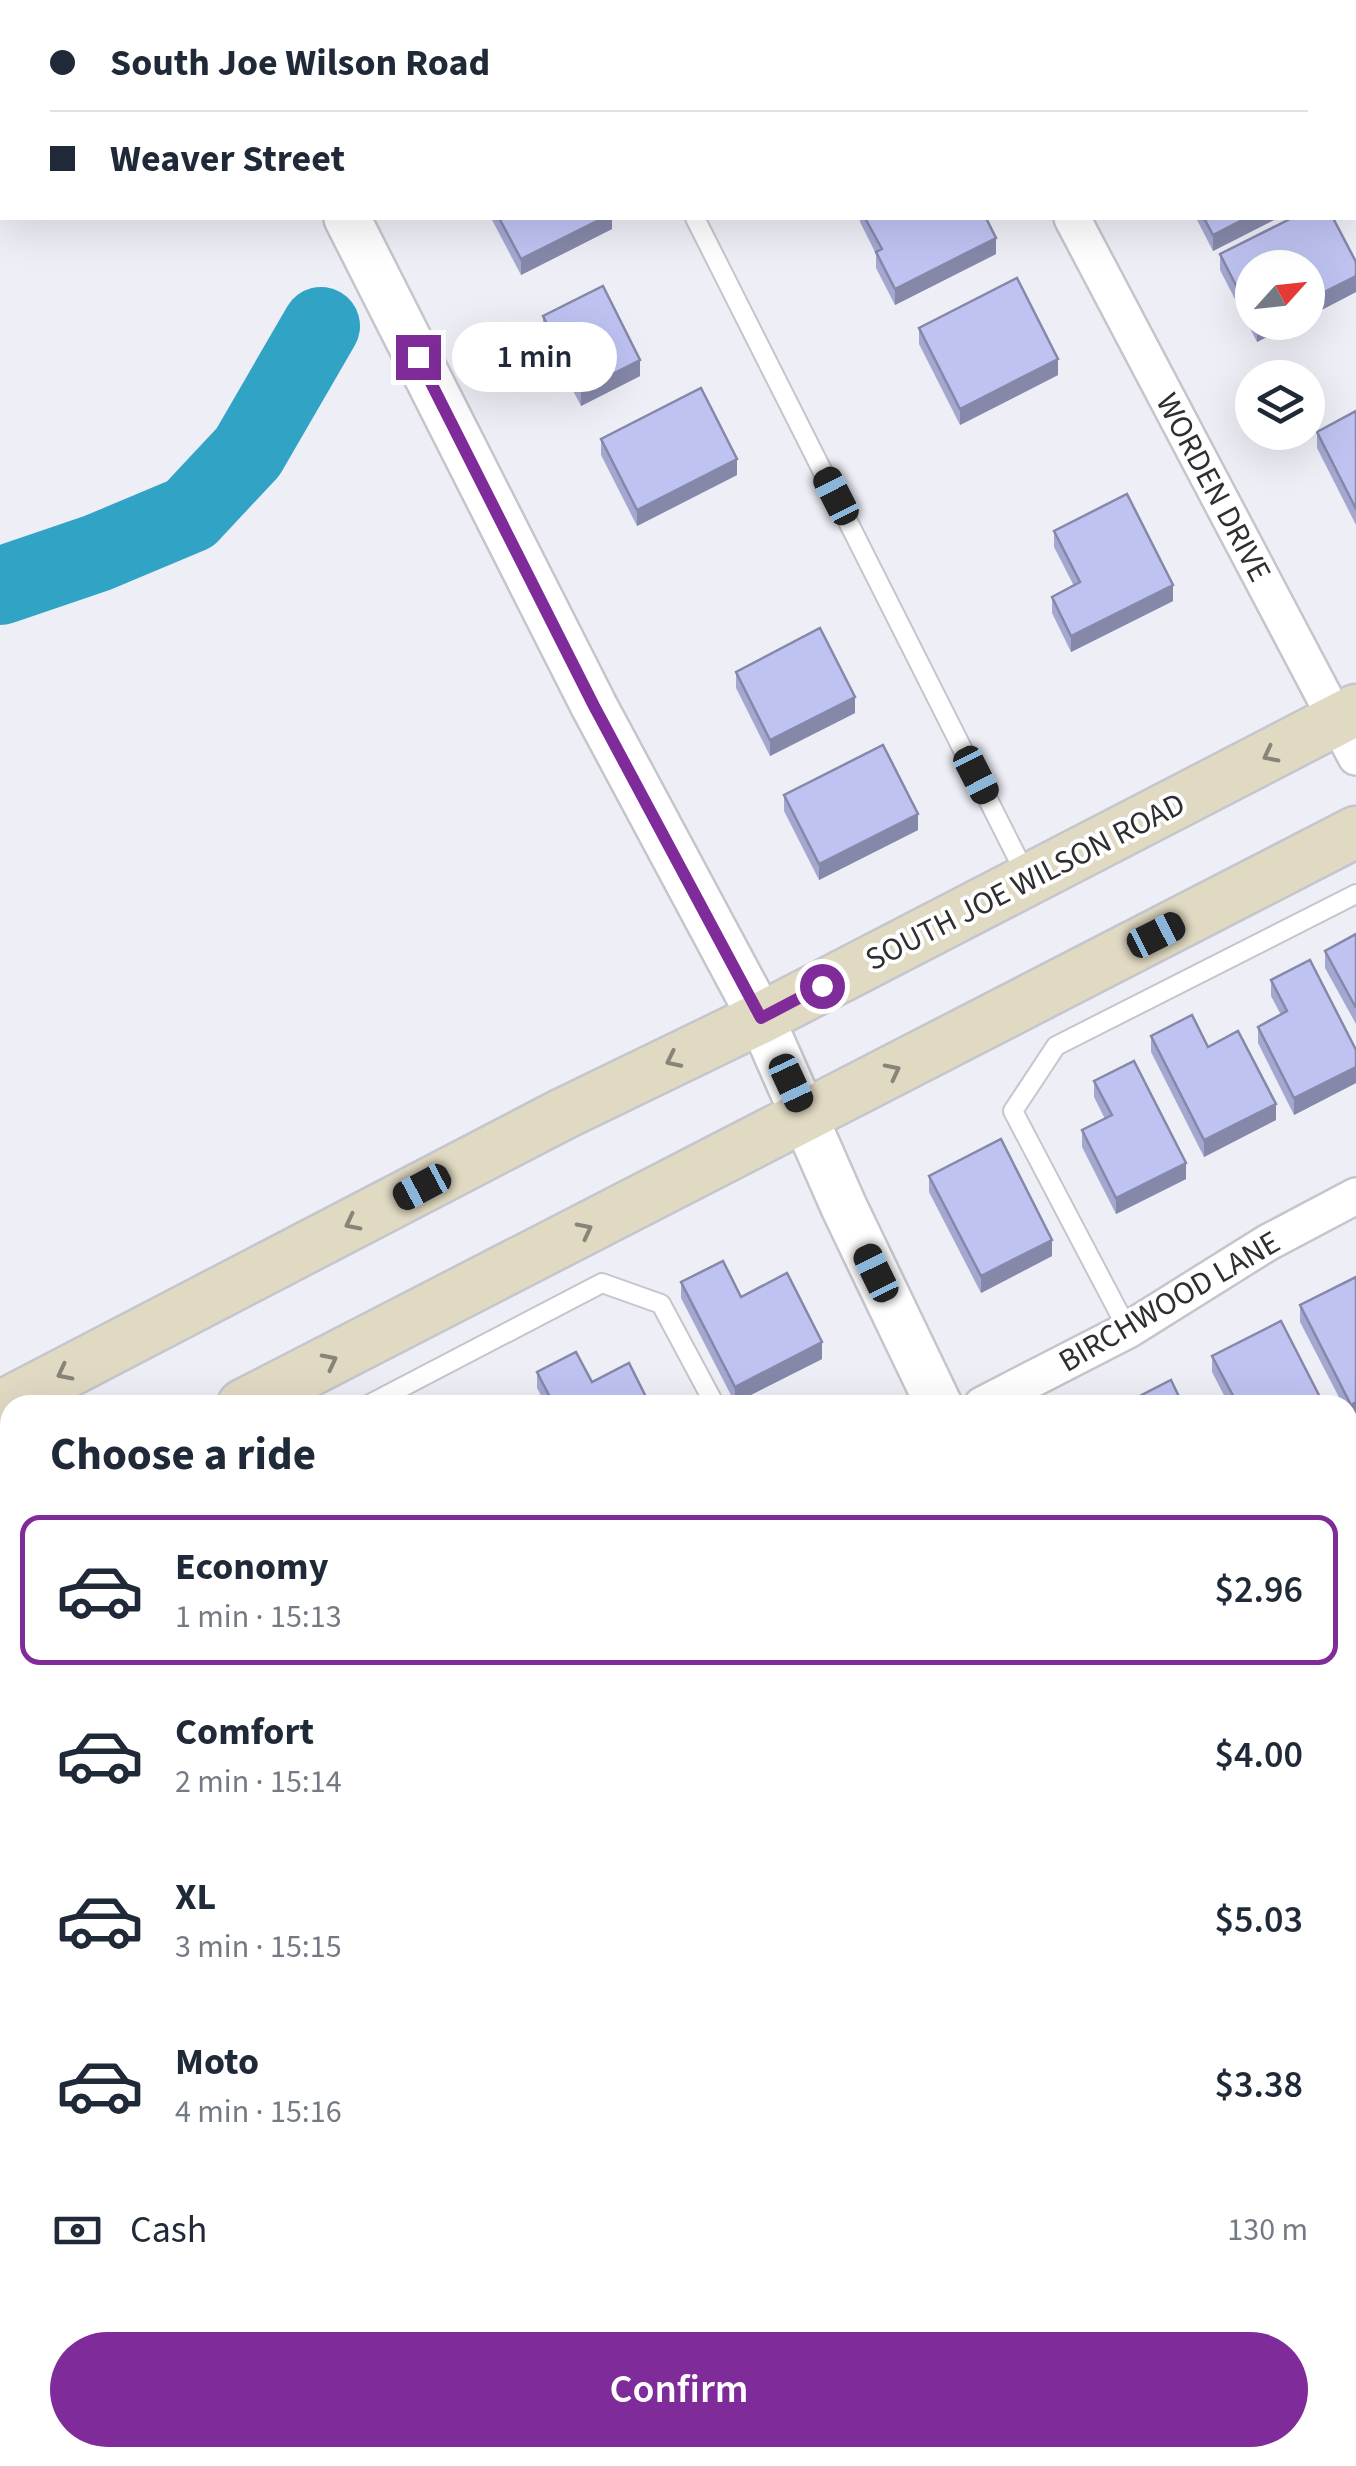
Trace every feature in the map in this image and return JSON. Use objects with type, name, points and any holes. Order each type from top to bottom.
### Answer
[{"type":"main road","name":"SOUTH JOE WILSON ROAD","points":[[23,1395],[563,1114],[761,1018],[1029,880],[1350,729]]},
{"type":"main road","points":[[262,1395],[1356,832]]},
{"type":"street","points":[[348,220],[594,706],[761,1018],[844,1207],[934,1395]]},
{"type":"street","name":"WORDEN DRIVE","points":[[1073,220],[1350,729]]},
{"type":"street","name":"BIRCHWOOD LANE","points":[[1001,1395],[1128,1330],[1267,1244],[1356,1196]]},
{"type":"lane","points":[[696,220],[1029,880]]},
{"type":"lane","points":[[1128,1330],[1012,1111],[1056,1046],[1356,894]]},
{"type":"lane","points":[[387,1395],[602,1283],[661,1304],[710,1395]]},
{"type":"building","points":[[500,220],[599,220],[521,259]]},
{"type":"building","points":[[866,220],[987,220],[996,238],[895,289],[876,252],[882,249]]},
{"type":"building","points":[[1205,220],[1242,220],[1213,235]]},
{"type":"building","points":[[1288,220],[1334,220],[1356,262],[1356,276],[1325,292],[1325,250],[1235,250],[1235,284],[1220,254]]},
{"type":"building","points":[[1017,278],[1058,359],[960,409],[919,328]]},
{"type":"building","points":[[603,286],[640,360],[581,390],[543,316]]},
{"type":"building","points":[[701,388],[737,459],[637,510],[601,439]]},
{"type":"building","points":[[1356,411],[1356,509],[1325,448],[1325,428]]},
{"type":"building","points":[[1127,494],[1173,585],[1071,636],[1052,597],[1080,582],[1054,531]]},
{"type":"building","points":[[820,628],[855,697],[770,740],[736,672]]},
{"type":"building","points":[[883,745],[918,814],[819,864],[784,795]]},
{"type":"building","points":[[1356,934],[1356,1008],[1325,951]]},
{"type":"building","points":[[1310,960],[1356,1050],[1356,1067],[1294,1098],[1258,1027],[1287,1011],[1271,980]]},
{"type":"building","points":[[1192,1015],[1208,1047],[1238,1031],[1276,1104],[1204,1140],[1151,1036]]},
{"type":"building","points":[[1134,1061],[1186,1163],[1116,1198],[1082,1130],[1112,1115],[1094,1081]]},
{"type":"building","points":[[1001,1139],[1052,1240],[981,1276],[929,1176]]},
{"type":"building","points":[[723,1261],[741,1297],[787,1273],[822,1342],[735,1387],[681,1282]]},
{"type":"building","points":[[1356,1277],[1356,1395],[1346,1395],[1300,1305]]},
{"type":"building","points":[[1281,1321],[1319,1395],[1233,1395],[1212,1356]]},
{"type":"building","points":[[576,1352],[592,1382],[629,1363],[645,1395],[549,1395],[537,1372]]},
{"type":"building","points":[[1171,1380],[1178,1395],[1142,1395]]},
{"type":"waterway","points":[[0,586],[97,553],[190,514],[248,452],[321,326]]},
{"type":"route","points":[[418,357],[594,706],[761,1018],[822,986]]}]
